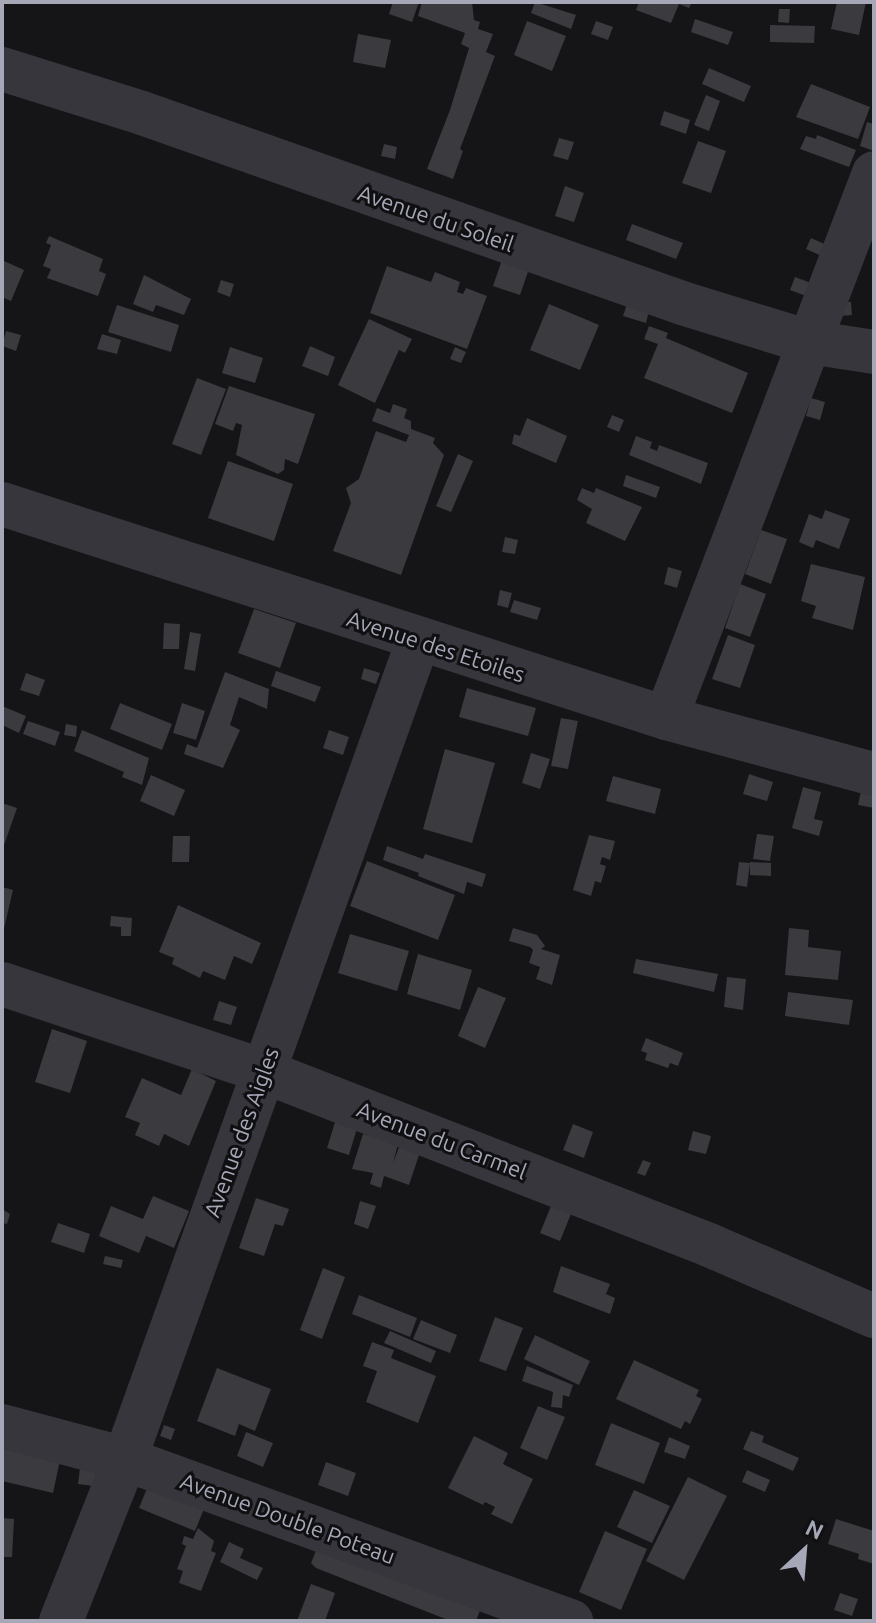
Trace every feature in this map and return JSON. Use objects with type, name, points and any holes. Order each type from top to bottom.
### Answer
[{"type":"street","name":"Avenue du Soleil","points":[[2,69],[142,113],[682,303],[809,342],[874,352]]},
{"type":"street","points":[[666,718],[874,173]]},
{"type":"street","name":"Avenue des Etoiles","points":[[2,504],[418,641],[666,718],[874,774]]},
{"type":"street","name":"Avenue des Aigles","points":[[61,1621],[125,1459],[418,641]]},
{"type":"street","name":"Avenue du Carmel","points":[[2,984],[263,1071],[709,1245],[874,1316]]},
{"type":"street","name":"Avenue Double Poteau","points":[[2,1426],[125,1459],[565,1620]]},
{"type":"building","points":[[393,2],[419,2],[412,22],[389,14]]},
{"type":"building","points":[[422,2],[472,2],[474,20],[480,22],[478,29],[493,34],[486,52],[495,56],[460,149],[463,151],[453,179],[427,169],[469,48],[461,44],[465,33],[418,16]]},
{"type":"building","points":[[535,2],[576,15],[571,29],[531,13]]},
{"type":"building","points":[[639,2],[692,2],[689,8],[679,4],[671,23],[636,10]]},
{"type":"building","points":[[837,2],[866,2],[859,35],[831,29]]},
{"type":"building","points":[[779,9],[790,9],[789,23],[778,22]]},
{"type":"building","points":[[695,19],[733,32],[728,45],[691,32]]},
{"type":"building","points":[[527,21],[566,36],[552,71],[514,55]]},
{"type":"building","points":[[596,21],[613,27],[608,40],[591,34]]},
{"type":"building","points":[[770,25],[815,26],[814,43],[770,42]]},
{"type":"building","points":[[358,34],[391,40],[385,68],[353,62]]},
{"type":"building","points":[[709,68],[751,86],[744,102],[702,84]]},
{"type":"building","points":[[811,84],[870,107],[858,139],[796,117]]},
{"type":"building","points":[[706,95],[720,101],[709,131],[694,125]]},
{"type":"building","points":[[664,111],[690,120],[686,134],[660,125]]},
{"type":"building","points":[[867,122],[874,124],[874,151],[860,146]]},
{"type":"building","points":[[817,135],[856,150],[849,167],[800,149],[806,136],[816,139]]},
{"type":"building","points":[[559,138],[574,142],[568,160],[553,156]]},
{"type":"building","points":[[698,141],[726,151],[711,193],[682,183]]},
{"type":"building","points":[[384,144],[397,147],[395,159],[381,156]]},
{"type":"building","points":[[565,186],[584,193],[574,222],[555,216]]},
{"type":"building","points":[[632,224],[683,243],[676,259],[626,240]]},
{"type":"building","points":[[49,236],[103,259],[99,271],[106,274],[98,296],[47,278],[51,269],[43,266],[51,245],[46,243]]},
{"type":"building","points":[[811,238],[829,246],[824,257],[806,249]]},
{"type":"building","points":[[503,257],[530,266],[520,295],[493,286]]},
{"type":"building","points":[[2,260],[24,270],[11,301],[2,297]]},
{"type":"building","points":[[387,266],[431,282],[435,272],[460,282],[457,292],[463,294],[466,288],[487,296],[467,349],[370,313]]},
{"type":"building","points":[[144,275],[191,299],[184,315],[156,305],[153,312],[133,304]]},
{"type":"building","points":[[795,277],[811,283],[806,296],[790,290]]},
{"type":"building","points":[[221,280],[234,284],[230,297],[217,292]]},
{"type":"building","points":[[840,302],[851,302],[852,315],[840,316]]},
{"type":"building","points":[[549,304],[599,325],[580,370],[530,350]]},
{"type":"building","points":[[627,304],[649,311],[646,323],[623,316]]},
{"type":"building","points":[[117,305],[179,325],[171,352],[108,332]]},
{"type":"building","points":[[369,319],[412,339],[405,353],[399,350],[375,403],[338,385]]},
{"type":"building","points":[[649,326],[668,333],[666,338],[748,373],[732,413],[644,378],[658,344],[644,339]]},
{"type":"building","points":[[6,331],[21,335],[16,351],[2,346]]},
{"type":"building","points":[[102,334],[121,340],[117,354],[97,349]]},
{"type":"building","points":[[310,346],[335,357],[328,376],[302,366]]},
{"type":"building","points":[[230,347],[263,358],[255,383],[222,373]]},
{"type":"building","points":[[455,347],[466,352],[461,363],[450,359]]},
{"type":"building","points":[[197,378],[226,389],[201,455],[172,444]]},
{"type":"building","points":[[229,386],[315,414],[298,464],[285,459],[284,470],[278,474],[236,455],[242,425],[236,423],[233,431],[215,424]]},
{"type":"building","points":[[811,398],[825,402],[820,420],[806,416]]},
{"type":"building","points":[[393,404],[407,409],[404,418],[411,421],[411,429],[435,438],[433,443],[444,455],[401,575],[333,551],[351,503],[346,488],[359,479],[376,431],[406,442],[409,435],[372,421],[377,408],[390,413]]},
{"type":"building","points":[[612,415],[624,420],[619,432],[607,427]]},
{"type":"building","points":[[527,418],[567,436],[556,463],[512,444],[514,434],[520,436]]},
{"type":"building","points":[[636,436],[652,442],[650,448],[657,451],[659,445],[708,463],[701,484],[629,455]]},
{"type":"building","points":[[458,454],[473,461],[451,512],[436,506]]},
{"type":"building","points":[[228,461],[293,484],[274,541],[208,518]]},
{"type":"building","points":[[626,475],[660,487],[656,498],[623,486]]},
{"type":"building","points":[[582,488],[594,493],[596,488],[642,507],[625,541],[586,523],[592,509],[577,500]]},
{"type":"building","points":[[825,510],[850,519],[839,549],[816,540],[813,548],[799,542],[809,514],[822,519]]},
{"type":"building","points":[[761,530],[787,539],[771,584],[745,574]]},
{"type":"building","points":[[505,537],[518,540],[515,554],[502,552]]},
{"type":"building","points":[[811,564],[865,577],[853,630],[812,618],[816,606],[801,601]]},
{"type":"building","points":[[668,567],[682,571],[677,588],[664,584]]},
{"type":"building","points":[[740,584],[766,594],[750,637],[725,628]]},
{"type":"building","points":[[500,590],[512,593],[508,608],[497,605]]},
{"type":"building","points":[[514,600],[541,608],[537,620],[510,612]]},
{"type":"building","points":[[254,609],[296,623],[280,668],[238,653]]},
{"type":"building","points":[[164,623],[180,624],[179,649],[163,649]]},
{"type":"building","points":[[190,632],[201,634],[195,671],[184,669]]},
{"type":"building","points":[[728,635],[755,645],[740,688],[712,679]]},
{"type":"building","points":[[364,668],[380,673],[376,684],[361,679]]},
{"type":"building","points":[[276,671],[321,687],[315,702],[271,686]]},
{"type":"building","points":[[225,672],[269,689],[267,709],[239,697],[230,725],[240,730],[223,768],[184,754],[187,744],[197,748]]},
{"type":"building","points":[[26,673],[45,680],[39,696],[20,690]]},
{"type":"building","points":[[467,688],[536,708],[528,736],[459,717]]},
{"type":"building","points":[[120,703],[172,724],[162,750],[110,729]]},
{"type":"building","points":[[182,703],[205,711],[196,740],[173,733]]},
{"type":"building","points":[[2,706],[26,716],[19,733],[2,725]]},
{"type":"building","points":[[561,718],[578,721],[568,769],[551,766]]},
{"type":"building","points":[[28,721],[60,732],[55,746],[23,734]]},
{"type":"building","points":[[66,724],[77,726],[76,737],[64,735]]},
{"type":"building","points":[[82,730],[149,758],[142,785],[122,777],[124,772],[74,751]]},
{"type":"building","points":[[329,730],[349,737],[343,755],[323,748]]},
{"type":"building","points":[[445,749],[495,763],[472,843],[423,829]]},
{"type":"building","points":[[531,753],[550,759],[540,789],[522,783]]},
{"type":"building","points":[[749,774],[773,782],[767,801],[743,794]]},
{"type":"building","points":[[151,775],[185,790],[174,816],[140,801]]},
{"type":"building","points":[[613,776],[661,789],[655,814],[606,801]]},
{"type":"building","points":[[803,787],[821,792],[814,819],[823,821],[819,836],[792,828]]},
{"type":"building","points":[[861,791],[874,793],[874,808],[858,805]]},
{"type":"building","points":[[2,803],[17,808],[2,851]]},
{"type":"building","points":[[757,834],[774,836],[770,861],[753,859]]},
{"type":"building","points":[[589,835],[615,841],[610,860],[602,857],[600,864],[606,866],[601,883],[595,881],[591,896],[573,890]]},
{"type":"building","points":[[173,836],[190,836],[189,862],[172,862]]},
{"type":"building","points":[[387,846],[423,859],[425,854],[486,874],[482,887],[467,882],[464,894],[418,876],[419,873],[383,860]]},
{"type":"building","points":[[367,861],[455,895],[438,940],[350,906]]},
{"type":"building","points":[[739,862],[750,863],[747,887],[736,885]]},
{"type":"building","points":[[750,862],[771,863],[771,876],[750,875]]},
{"type":"building","points":[[2,887],[13,890],[3,933],[2,933]]},
{"type":"building","points":[[178,905],[261,943],[252,964],[234,956],[225,980],[203,971],[200,978],[172,964],[174,958],[159,952]]},
{"type":"building","points":[[111,916],[132,918],[131,936],[121,936],[121,927],[110,926]]},
{"type":"building","points":[[513,928],[537,935],[545,946],[541,949],[560,955],[552,985],[536,979],[540,967],[529,963],[533,950],[509,941]]},
{"type":"building","points":[[789,928],[809,930],[808,947],[841,951],[838,980],[785,975]]},
{"type":"building","points":[[350,934],[409,951],[397,991],[338,973]]},
{"type":"building","points":[[418,954],[472,970],[460,1010],[407,994]]},
{"type":"building","points":[[636,959],[718,974],[714,992],[633,973]]},
{"type":"building","points":[[727,977],[746,979],[743,1010],[724,1007]]},
{"type":"building","points":[[478,987],[506,998],[485,1048],[458,1036]]},
{"type":"building","points":[[788,992],[853,1000],[849,1025],[785,1016]]},
{"type":"building","points":[[219,1001],[237,1007],[231,1025],[213,1020]]},
{"type":"building","points":[[52,1029],[87,1041],[70,1093],[35,1082]]},
{"type":"building","points":[[646,1038],[683,1053],[678,1066],[670,1063],[668,1068],[645,1060],[647,1053],[641,1051]]},
{"type":"building","points":[[192,1069],[216,1081],[189,1146],[164,1134],[159,1146],[135,1135],[140,1123],[125,1117],[142,1078],[181,1095]]},
{"type":"building","points":[[336,1119],[358,1125],[349,1155],[327,1148]]},
{"type":"building","points":[[573,1124],[593,1132],[584,1158],[563,1150]]},
{"type":"building","points":[[693,1131],[711,1136],[706,1154],[688,1150]]},
{"type":"building","points":[[363,1134],[398,1144],[393,1163],[401,1142],[421,1149],[409,1185],[384,1176],[381,1188],[370,1184],[373,1173],[352,1169]]},
{"type":"building","points":[[643,1160],[651,1163],[645,1176],[637,1173]]},
{"type":"building","points":[[153,1196],[189,1211],[174,1248],[146,1236],[139,1253],[99,1236],[111,1206],[143,1219]]},
{"type":"building","points":[[256,1198],[289,1209],[283,1226],[275,1224],[264,1256],[239,1248]]},
{"type":"building","points":[[360,1201],[376,1206],[368,1229],[354,1224]]},
{"type":"building","points":[[553,1201],[573,1209],[560,1241],[540,1233]]},
{"type":"building","points":[[2,1209],[10,1214],[7,1224],[2,1223]]},
{"type":"building","points":[[58,1223],[90,1234],[84,1253],[51,1242]]},
{"type":"building","points":[[105,1256],[123,1260],[121,1268],[103,1264]]},
{"type":"building","points":[[561,1266],[610,1284],[606,1294],[615,1298],[610,1314],[553,1292]]},
{"type":"building","points":[[323,1268],[345,1277],[322,1339],[300,1330]]},
{"type":"building","points":[[359,1295],[417,1318],[410,1337],[352,1314]]},
{"type":"building","points":[[495,1317],[523,1328],[506,1371],[479,1361]]},
{"type":"building","points":[[421,1320],[457,1335],[450,1353],[413,1339]]},
{"type":"building","points":[[390,1331],[436,1351],[431,1363],[384,1343]]},
{"type":"building","points":[[535,1335],[590,1361],[579,1385],[524,1359]]},
{"type":"building","points":[[372,1342],[394,1350],[391,1358],[436,1376],[418,1423],[366,1402],[377,1371],[363,1366]]},
{"type":"building","points":[[634,1360],[699,1390],[696,1396],[702,1399],[690,1424],[685,1421],[681,1429],[616,1399]]},
{"type":"building","points":[[527,1366],[573,1385],[569,1397],[563,1395],[562,1408],[551,1407],[553,1392],[522,1381]]},
{"type":"building","points":[[217,1368],[271,1389],[255,1431],[239,1424],[235,1436],[197,1421]]},
{"type":"building","points":[[538,1406],[565,1417],[547,1460],[520,1448]]},
{"type":"building","points":[[611,1423],[660,1443],[644,1484],[595,1465]]},
{"type":"building","points":[[164,1425],[175,1429],[171,1440],[160,1436]]},
{"type":"building","points":[[751,1431],[764,1436],[762,1442],[799,1458],[793,1471],[743,1449]]},
{"type":"building","points":[[246,1432],[273,1443],[263,1467],[237,1456]]},
{"type":"building","points":[[474,1436],[508,1453],[503,1464],[533,1479],[512,1524],[491,1514],[495,1507],[485,1502],[483,1505],[448,1488]]},
{"type":"building","points":[[669,1437],[690,1446],[685,1459],[664,1452]]},
{"type":"building","points":[[2,1446],[60,1460],[53,1493],[2,1481]]},
{"type":"building","points":[[326,1462],[356,1473],[348,1496],[318,1485]]},
{"type":"building","points":[[80,1468],[96,1470],[94,1486],[78,1484]]},
{"type":"building","points":[[747,1470],[770,1480],[765,1492],[742,1482]]},
{"type":"building","points":[[688,1477],[727,1496],[684,1580],[646,1561]]},
{"type":"building","points":[[150,1481],[206,1504],[195,1531],[139,1508]]},
{"type":"building","points":[[634,1490],[670,1506],[652,1543],[617,1527]]},
{"type":"building","points":[[2,1518],[14,1519],[12,1557],[2,1557]]},
{"type":"building","points":[[836,1519],[874,1531],[874,1564],[858,1559],[859,1554],[828,1544]]},
{"type":"building","points":[[198,1528],[214,1541],[211,1551],[216,1553],[201,1591],[179,1583],[183,1571],[177,1569],[186,1546],[182,1544],[184,1536],[193,1539]]},
{"type":"building","points":[[605,1531],[647,1549],[621,1610],[579,1592]]},
{"type":"building","points":[[320,1541],[482,1605],[476,1621],[448,1620],[316,1568],[311,1563]]},
{"type":"building","points":[[229,1542],[244,1549],[240,1558],[263,1568],[257,1580],[220,1562]]},
{"type":"building","points":[[311,1584],[335,1593],[325,1621],[297,1621]]},
{"type":"building","points":[[840,1593],[858,1599],[852,1616],[834,1610]]}]
